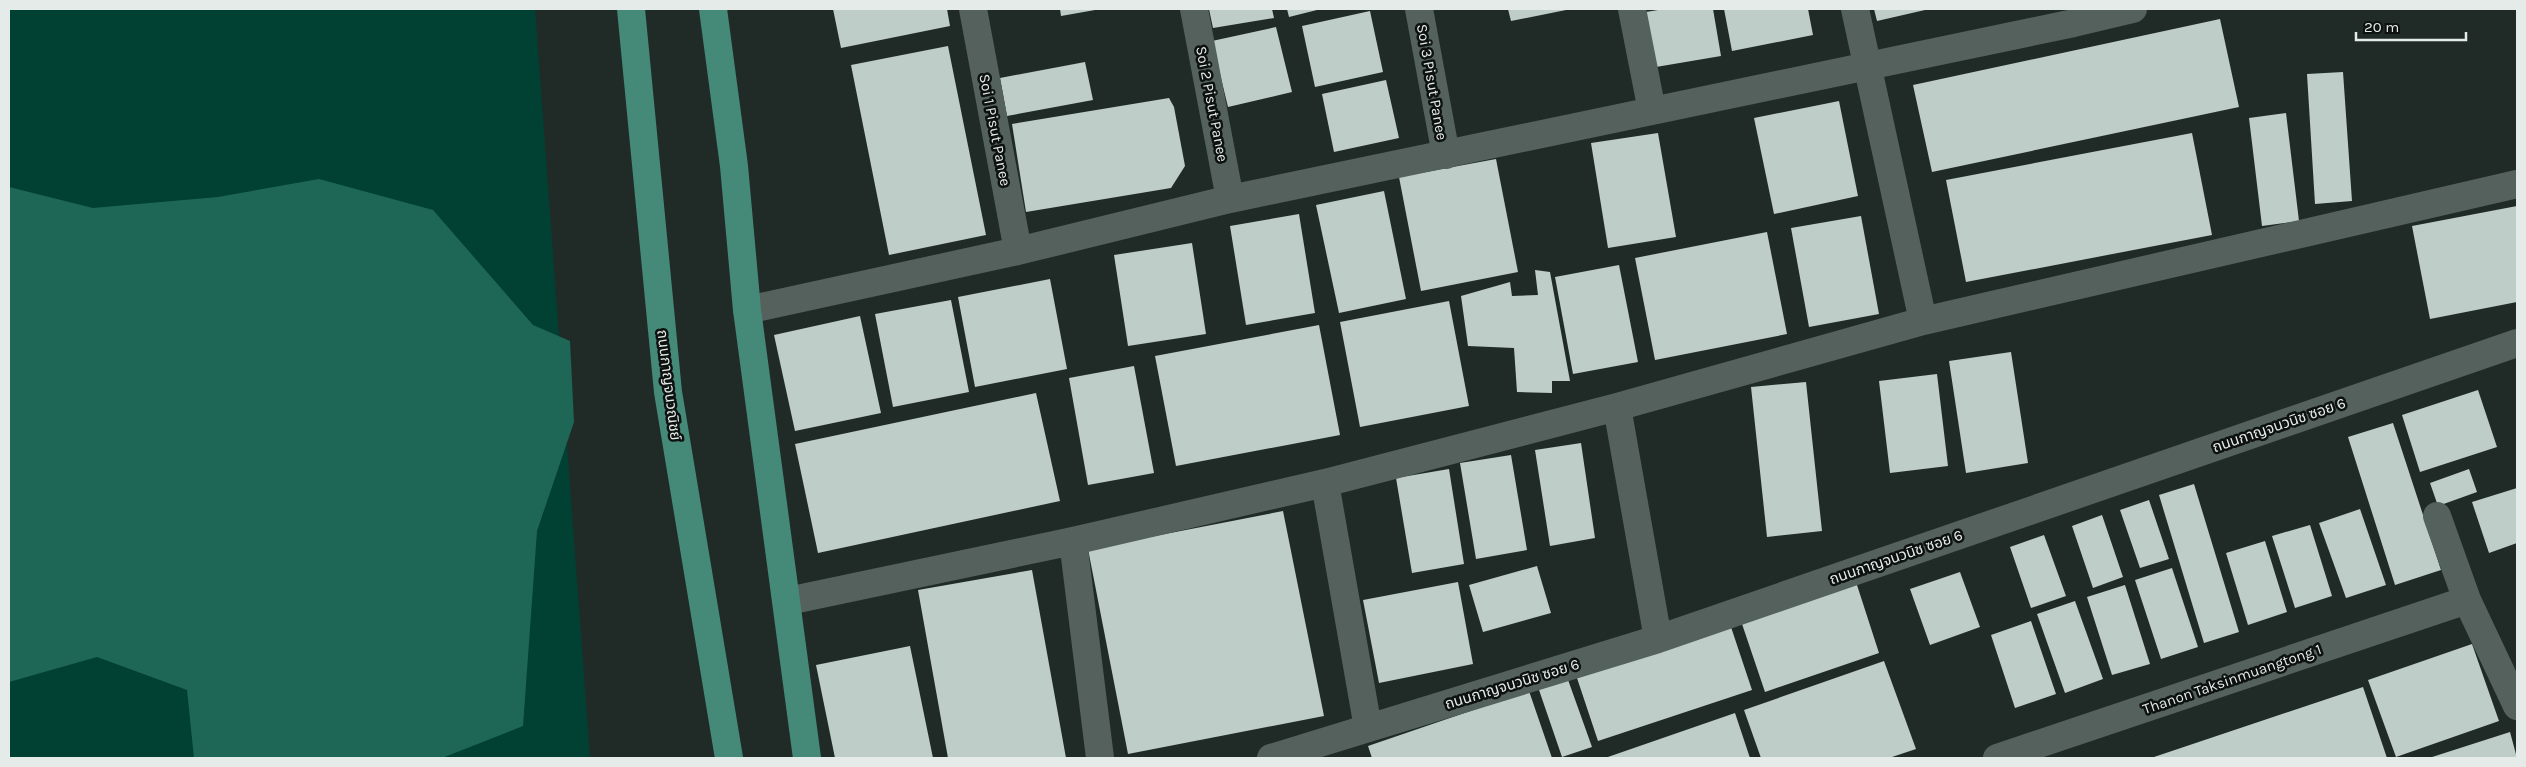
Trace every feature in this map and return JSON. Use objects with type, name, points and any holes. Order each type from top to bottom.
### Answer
[{"type":"main road","name":"ถนนกาญจนวณิชย์","points":[[630,9],[668,392],[728,758]]},
{"type":"main road","points":[[714,9],[734,166],[747,310],[788,601],[807,758]]},
{"type":"street","name":"Soi 1 Pisut Panee","points":[[973,9],[1018,251]]},
{"type":"street","name":"Soi 2 Pisut Panee","points":[[1194,9],[1230,199]]},
{"type":"street","name":"Soi 3 Pisut Panee","points":[[1419,9],[1446,154]]},
{"type":"street","points":[[1632,9],[1652,111]]},
{"type":"street","points":[[1855,9],[1923,321]]},
{"type":"street","points":[[747,310],[1018,251],[1230,199],[1867,66],[2073,16],[2133,9]]},
{"type":"street","points":[[788,601],[1073,541],[1325,483],[1617,407],[1923,321],[2517,184]]},
{"type":"street","name":"ถนนกาญจนวนิช ซอย 6","points":[[1271,758],[1658,639],[2517,343]]},
{"type":"street","points":[[1617,407],[1658,639]]},
{"type":"street","points":[[1325,483],[1368,728]]},
{"type":"street","points":[[2437,516],[2467,600],[2517,706]]},
{"type":"street","points":[[1073,541],[1100,758]]},
{"type":"street","name":"Thanon Taksinmuangtong 1","points":[[1997,758],[2467,600]]},
{"type":"shaded area","points":[[9,9],[535,9],[590,758],[9,758]]},
{"type":"shaded area","points":[[319,179],[433,210],[533,325],[570,341],[574,422],[537,531],[523,726],[442,758],[194,758],[187,690],[97,657],[9,682],[9,187],[93,208],[218,197]]},
{"type":"building","points":[[833,9],[947,9],[950,26],[841,48]]},
{"type":"building","points":[[1060,9],[1095,9],[1095,10],[1061,16]]},
{"type":"building","points":[[1209,9],[1272,9],[1274,18],[1213,28]]},
{"type":"building","points":[[1287,9],[1321,9],[1289,17]]},
{"type":"building","points":[[1508,9],[1566,9],[1566,10],[1511,21]]},
{"type":"building","points":[[1664,9],[1713,9],[1721,56],[1656,67],[1646,12]]},
{"type":"building","points":[[1724,9],[1808,9],[1813,35],[1732,51]]},
{"type":"building","points":[[1874,9],[1925,9],[1925,10],[1877,21]]},
{"type":"building","points":[[1370,11],[1383,72],[1315,87],[1302,26]]},
{"type":"building","points":[[2220,19],[2239,107],[1932,172],[1913,85]]},
{"type":"building","points":[[1276,27],[1292,92],[1228,107],[1212,41]]},
{"type":"building","points":[[948,46],[986,235],[889,255],[851,65]]},
{"type":"building","points":[[1085,62],[1093,100],[1007,116],[1000,78]]},
{"type":"building","points":[[2343,72],[2352,201],[2315,204],[2307,74]]},
{"type":"building","points":[[1386,80],[1399,138],[1334,152],[1322,94]]},
{"type":"building","points":[[1169,98],[1174,107],[1185,166],[1171,188],[1026,212],[1012,124]]},
{"type":"building","points":[[1839,101],[1858,196],[1774,214],[1754,118]]},
{"type":"building","points":[[2286,113],[2299,221],[2262,226],[2249,118]]},
{"type":"building","points":[[1658,133],[1676,237],[1608,248],[1591,143]]},
{"type":"building","points":[[2192,133],[2212,235],[1966,282],[1946,180]]},
{"type":"building","points":[[1496,159],[1518,272],[1421,291],[1399,177]]},
{"type":"building","points":[[1384,191],[1406,299],[1339,313],[1316,205]]},
{"type":"building","points":[[2517,206],[2517,302],[2430,319],[2412,226]]},
{"type":"building","points":[[1299,214],[1315,313],[1246,325],[1230,226]]},
{"type":"building","points":[[1861,216],[1879,314],[1809,327],[1791,228]]},
{"type":"building","points":[[1767,232],[1787,334],[1655,360],[1635,258]]},
{"type":"building","points":[[1192,243],[1206,334],[1128,346],[1114,255]]},
{"type":"building","points":[[1619,265],[1638,362],[1573,374],[1555,277]]},
{"type":"building","points":[[1535,270],[1550,272],[1570,381],[1552,381],[1552,393],[1517,392],[1514,348],[1468,346],[1461,296],[1510,282],[1512,296],[1538,295]]},
{"type":"building","points":[[1050,279],[1067,369],[975,387],[958,297]]},
{"type":"building","points":[[951,300],[969,392],[893,407],[875,314]]},
{"type":"building","points":[[1449,301],[1469,406],[1360,427],[1340,322]]},
{"type":"building","points":[[860,316],[881,413],[795,431],[774,335]]},
{"type":"building","points":[[1319,325],[1340,435],[1176,466],[1155,356]]},
{"type":"building","points":[[2011,352],[2028,463],[1966,473],[1949,361]]},
{"type":"building","points":[[1134,366],[1154,473],[1088,485],[1069,378]]},
{"type":"building","points":[[1937,374],[1948,466],[1890,473],[1879,381]]},
{"type":"building","points":[[1806,382],[1822,531],[1767,537],[1751,387]]},
{"type":"building","points":[[2478,390],[2497,447],[2420,472],[2402,415]]},
{"type":"building","points":[[1036,393],[1060,501],[818,553],[795,444]]},
{"type":"building","points":[[2393,423],[2441,570],[2395,585],[2348,437]]},
{"type":"building","points":[[1581,443],[1595,538],[1550,546],[1535,450]]},
{"type":"building","points":[[1511,455],[1527,550],[1476,559],[1460,463]]},
{"type":"building","points":[[1449,469],[1464,564],[1412,573],[1396,478]]},
{"type":"building","points":[[2469,469],[2477,492],[2438,506],[2430,483]]},
{"type":"building","points":[[2194,484],[2239,632],[2204,643],[2159,495]]},
{"type":"building","points":[[2517,488],[2517,543],[2489,553],[2472,502]]},
{"type":"building","points":[[2149,500],[2169,559],[2140,568],[2120,510]]},
{"type":"building","points":[[2360,509],[2386,585],[2346,598],[2319,523]]},
{"type":"building","points":[[1283,511],[1324,716],[1128,754],[1088,549]]},
{"type":"building","points":[[2102,515],[2123,577],[2093,588],[2072,526]]},
{"type":"building","points":[[2310,525],[2332,596],[2295,608],[2272,536]]},
{"type":"building","points":[[2044,535],[2066,596],[2031,608],[2010,547]]},
{"type":"building","points":[[2265,541],[2287,612],[2248,625],[2226,553]]},
{"type":"building","points":[[1537,566],[1551,613],[1483,632],[1469,585]]},
{"type":"building","points":[[2172,568],[2198,647],[2161,659],[2135,580]]},
{"type":"building","points":[[1032,570],[1066,758],[948,758],[918,590]]},
{"type":"building","points":[[1960,572],[1980,627],[1930,645],[1910,589]]},
{"type":"building","points":[[1458,582],[1473,664],[1379,683],[1363,600]]},
{"type":"building","points":[[1856,582],[1879,653],[1765,692],[1741,621]]},
{"type":"building","points":[[2125,585],[2150,664],[2112,675],[2087,597]]},
{"type":"building","points":[[2075,601],[2103,679],[2065,693],[2037,614]]},
{"type":"building","points":[[2031,621],[2056,694],[2015,708],[1991,635]]},
{"type":"building","points":[[1731,627],[1752,690],[1598,741],[1577,678]]},
{"type":"building","points":[[2472,644],[2499,721],[2396,757],[2368,680]]},
{"type":"building","points":[[910,646],[933,758],[835,758],[816,665]]},
{"type":"building","points":[[1884,661],[1916,749],[1889,758],[1761,758],[1744,710]]},
{"type":"building","points":[[1567,677],[1592,747],[1562,757],[1538,687]]},
{"type":"building","points":[[2363,687],[2387,758],[2151,758]]},
{"type":"building","points":[[1529,691],[1552,758],[1372,758],[1368,746]]},
{"type":"building","points":[[1735,713],[1750,758],[1605,758]]},
{"type":"building","points":[[2510,732],[2517,758],[2429,758]]}]
